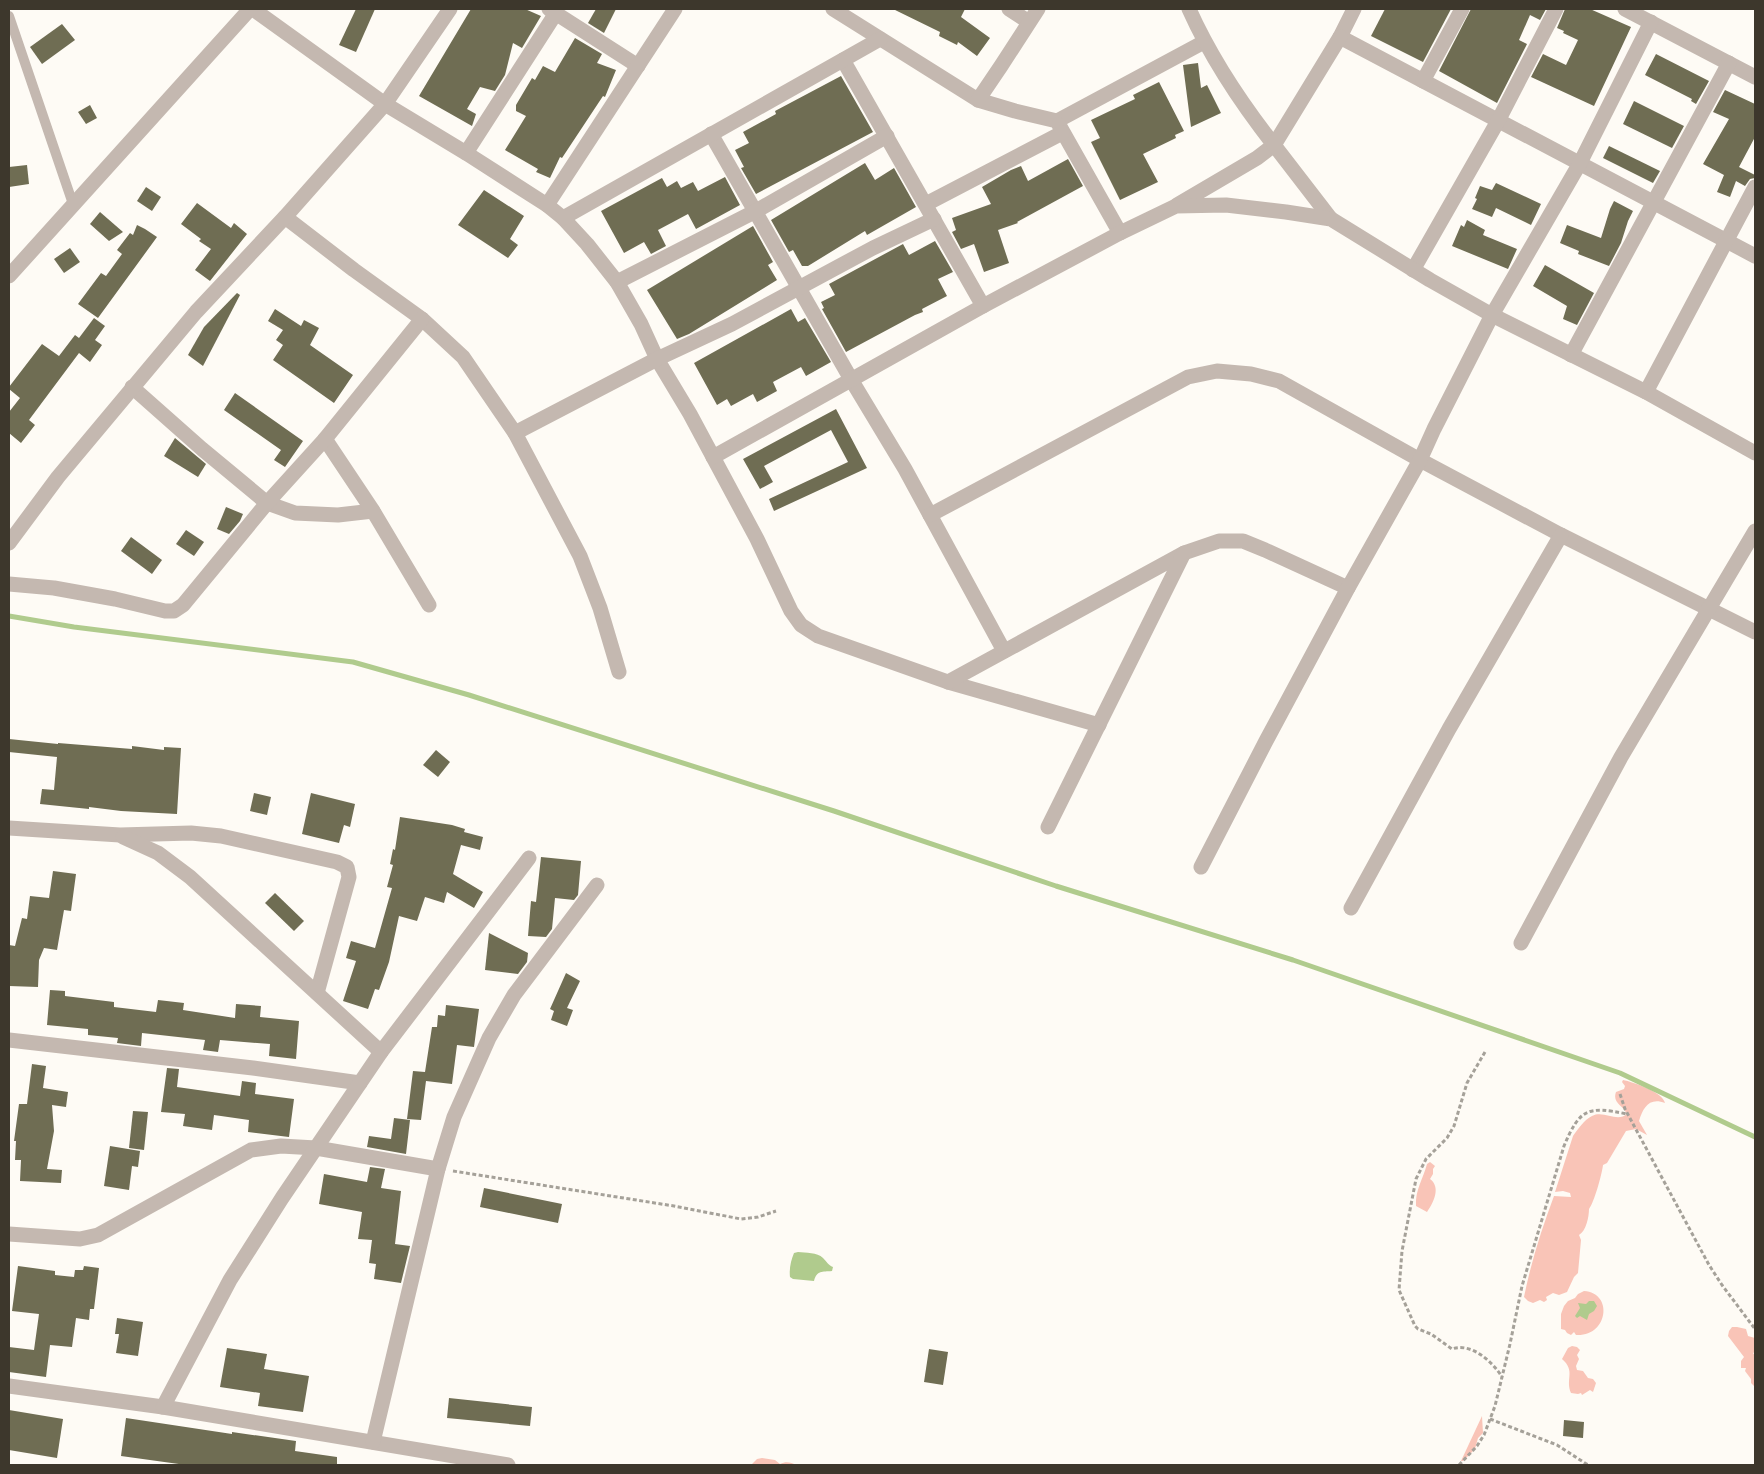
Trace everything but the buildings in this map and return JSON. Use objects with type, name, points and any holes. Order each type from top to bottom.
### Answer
[{"type":"street","points":[[9,276],[250,9]]},
{"type":"street","points":[[254,9],[386,104],[466,152],[564,218],[616,282],[642,324],[658,359],[690,414],[757,539],[790,611],[801,625],[818,636],[835,643],[948,682],[1099,725]]},
{"type":"street","points":[[9,543],[58,477],[196,312],[285,217],[386,104],[450,9]]},
{"type":"street","points":[[547,205],[675,9]]},
{"type":"street","points":[[1009,9],[1029,22]]},
{"type":"street","points":[[978,100],[1038,9]]},
{"type":"street","points":[[1189,9],[1204,42],[1254,120],[1331,220]]},
{"type":"street","points":[[713,457],[852,381],[983,306],[1120,233],[1176,206],[1257,158],[1274,145],[1340,38],[1354,9]]},
{"type":"street","points":[[1423,82],[1462,9]]},
{"type":"street","points":[[1413,270],[1498,121],[1556,9]]},
{"type":"street","points":[[1625,9],[1755,76]]},
{"type":"street","points":[[839,10],[880,39],[978,100],[1060,127],[1120,233]]},
{"type":"street","points":[[466,152],[553,11],[638,66]]},
{"type":"street","points":[[1201,867],[1266,740],[1420,460],[1492,315],[1580,163],[1651,22]]},
{"type":"street","points":[[1340,38],[1755,256]]},
{"type":"street","points":[[564,218],[880,39]]},
{"type":"street","points":[[926,204],[1204,42]]},
{"type":"street","points":[[843,60],[983,306]]},
{"type":"street","points":[[1571,355],[1729,63]]},
{"type":"street","points":[[711,134],[930,515],[1004,651]]},
{"type":"street","points":[[616,282],[756,210],[887,136]]},
{"type":"street","points":[[1646,392],[1728,241],[1755,187]]},
{"type":"street","points":[[1176,206],[1226,205],[1286,212],[1331,220],[1492,315],[1646,392],[1755,453]]},
{"type":"street","points":[[285,217],[354,270],[422,318],[463,357],[516,432],[580,556],[600,608],[619,672]]},
{"type":"street","points":[[516,432],[658,359],[732,324],[799,286],[873,248],[934,219]]},
{"type":"street","points":[[9,584],[54,588],[115,599],[165,611],[174,611],[182,605],[267,503],[325,439],[422,318]]},
{"type":"street","points":[[930,515],[1188,377],[1218,371],[1250,374],[1279,381],[1420,460],[1755,632]]},
{"type":"street","points":[[132,387],[202,450],[267,503],[295,513],[338,516],[373,511]]},
{"type":"street","points":[[325,439],[373,511],[429,605]]},
{"type":"street","points":[[1521,943],[1621,757],[1755,531]]},
{"type":"street","points":[[1350,908],[1449,729],[1561,534]]},
{"type":"street","points":[[948,682],[1184,553],[1219,541],[1242,541],[1266,550],[1348,588]]},
{"type":"street","points":[[1048,827],[1184,553]]},
{"type":"street","points":[[9,828],[120,835],[191,833],[221,836],[336,862],[346,867],[349,877],[317,993]]},
{"type":"street","points":[[120,835],[158,853],[190,877],[381,1052]]},
{"type":"street","points":[[163,1408],[230,1280],[282,1198],[381,1052],[529,858]]},
{"type":"street","points":[[373,1442],[438,1169],[454,1117],[489,1038],[514,995],[597,885]]},
{"type":"street","points":[[9,1041],[253,1068],[360,1083]]},
{"type":"street","points":[[9,1234],[80,1239],[98,1235],[251,1150],[281,1146],[316,1148],[438,1169]]},
{"type":"street","points":[[9,1386],[163,1408],[508,1465]]},
{"type":"lane","points":[[9,16],[73,204]]},
{"type":"path","points":[[1485,1052],[1467,1083],[1454,1126],[1447,1138],[1426,1159],[1416,1179],[1402,1251],[1400,1290],[1408,1311],[1418,1329],[1431,1334],[1452,1349],[1476,1351],[1496,1366],[1502,1377]]},
{"type":"path","points":[[1620,1094],[1627,1114],[1709,1264],[1722,1285],[1755,1329]]},
{"type":"path","points":[[1460,1465],[1477,1446],[1484,1435],[1490,1419],[1502,1377],[1522,1286],[1564,1146],[1572,1126],[1584,1113],[1600,1109],[1627,1114]]},
{"type":"path","points":[[438,1169],[741,1219],[758,1217],[776,1211]]},
{"type":"path","points":[[1490,1419],[1558,1445],[1588,1465]]},
{"type":"shaded area","points":[[1623,1080],[1653,1091],[1665,1103],[1655,1101],[1645,1108],[1639,1121],[1647,1135],[1636,1129],[1626,1131],[1607,1163],[1603,1165],[1598,1188],[1589,1209],[1587,1224],[1579,1235],[1581,1240],[1578,1273],[1567,1292],[1559,1295],[1553,1293],[1546,1297],[1547,1300],[1544,1302],[1540,1300],[1533,1303],[1528,1301],[1524,1297],[1530,1271],[1554,1196],[1571,1197],[1570,1193],[1563,1191],[1555,1192],[1573,1136],[1584,1122],[1592,1116],[1601,1114],[1619,1117],[1627,1114],[1615,1099],[1616,1092],[1624,1089]]},
{"type":"shaded area","points":[[1430,1162],[1435,1166],[1430,1179],[1436,1190],[1432,1204],[1427,1212],[1416,1206],[1416,1200],[1427,1164]]},
{"type":"shaded area","points":[[794,1253],[821,1256],[833,1267],[832,1271],[818,1273],[814,1281],[793,1279],[790,1277],[790,1265]]},
{"type":"shaded area","points":[[1584,1291],[1594,1294],[1600,1299],[1603,1306],[1601,1322],[1587,1334],[1576,1335],[1574,1332],[1571,1335],[1561,1329],[1561,1314],[1568,1301]]},
{"type":"shaded area","points":[[1589,1301],[1594,1301],[1597,1306],[1594,1311],[1589,1314],[1587,1320],[1580,1316],[1577,1318],[1575,1316],[1580,1308],[1578,1303],[1586,1304]]},
{"type":"shaded area","points":[[1732,1327],[1746,1329],[1748,1336],[1755,1338],[1755,1352],[1753,1353],[1755,1356],[1755,1387],[1745,1371],[1746,1368],[1741,1368],[1741,1361],[1744,1357],[1728,1336]]},
{"type":"shaded area","points":[[1572,1346],[1580,1350],[1577,1355],[1579,1359],[1576,1366],[1577,1370],[1583,1371],[1588,1378],[1593,1379],[1596,1383],[1593,1392],[1590,1390],[1582,1395],[1581,1393],[1571,1393],[1568,1367],[1562,1359],[1568,1348]]},
{"type":"shaded area","points":[[1482,1416],[1483,1433],[1478,1438],[1475,1449],[1461,1461]]},
{"type":"shaded area","points":[[757,1459],[775,1460],[780,1464],[788,1462],[797,1465],[751,1465]]},
{"type":"waterway","points":[[9,616],[74,627],[353,662],[469,695],[834,811],[1056,886],[1293,960],[1620,1073],[1755,1137]]}]
